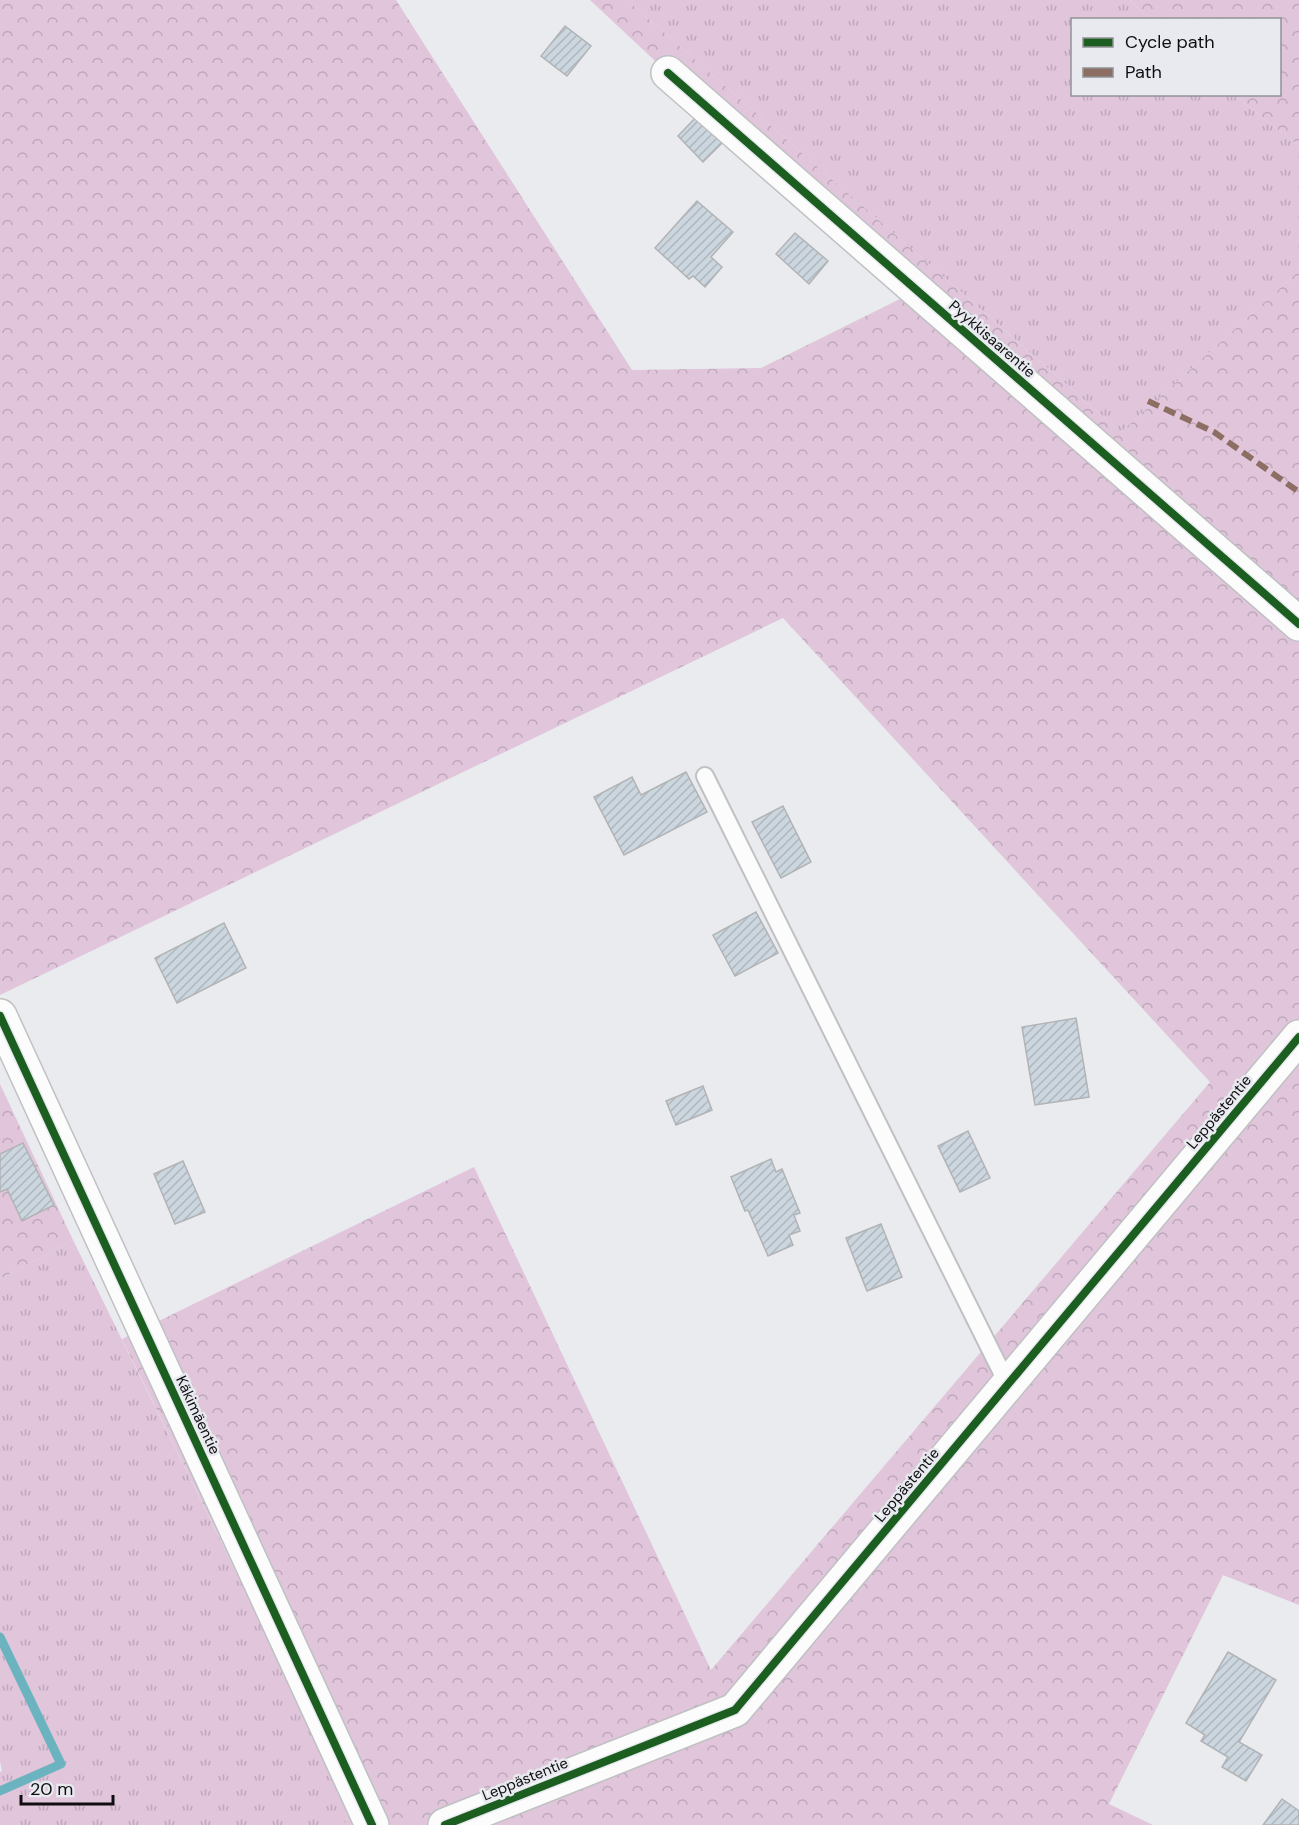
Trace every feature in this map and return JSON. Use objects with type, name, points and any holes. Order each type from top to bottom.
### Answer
[{"type":"street","name":"Pyykkisaarentie","points":[[668,73],[1299,624]]},
{"type":"street","name":"Käkimäentie","points":[[0,1016],[372,1825]]},
{"type":"street","name":"Leppästentie","points":[[445,1825],[735,1710],[1299,1037]]},
{"type":"lane","points":[[705,776],[1008,1385]]},
{"type":"green space","points":[[0,0],[396,0],[632,370],[761,368],[916,291],[668,73],[590,0],[627,0],[1121,432],[1299,271],[1299,1605],[1223,1575],[1109,1804],[1153,1825],[345,1825],[350,1804],[122,1339],[474,1167],[711,1670],[1210,1082],[783,618],[0,995]]},
{"type":"green space","points":[[627,0],[1130,0],[1148,18],[1071,18],[1071,96],[1235,96],[1299,146],[1299,271],[1121,432]]},
{"type":"green space","points":[[1130,0],[1299,0],[1299,146],[1235,96],[1281,96],[1281,18],[1148,18]]},
{"type":"green space","points":[[0,1084],[73,1240],[0,1279]]},
{"type":"green space","points":[[73,1240],[350,1804],[345,1825],[0,1825],[0,1772],[2,1771],[0,1761],[0,1279]]},
{"type":"building","points":[[565,26],[591,46],[567,76],[541,56]]},
{"type":"building","points":[[699,114],[725,140],[703,162],[678,136]]},
{"type":"building","points":[[697,201],[733,232],[711,257],[722,267],[705,287],[693,276],[689,279],[655,248]]},
{"type":"building","points":[[795,233],[828,261],[809,284],[776,254]]},
{"type":"building","points":[[686,772],[707,812],[624,855],[594,797],[632,777],[641,795]]},
{"type":"building","points":[[783,806],[811,862],[781,878],[752,822]]},
{"type":"building","points":[[756,912],[778,953],[735,976],[713,935]]},
{"type":"building","points":[[224,923],[246,968],[177,1003],[155,958]]},
{"type":"building","points":[[1076,1018],[1089,1097],[1035,1105],[1022,1027]]},
{"type":"building","points":[[703,1086],[712,1110],[676,1125],[666,1101]]},
{"type":"building","points":[[968,1131],[990,1178],[960,1192],[938,1146]]},
{"type":"building","points":[[23,1143],[54,1205],[22,1221],[7,1189],[0,1192],[0,1154]]},
{"type":"building","points":[[771,1159],[776,1172],[782,1169],[800,1213],[794,1215],[800,1231],[789,1235],[793,1245],[768,1256],[731,1177]]},
{"type":"building","points":[[183,1161],[205,1212],[175,1224],[154,1174]]},
{"type":"building","points":[[881,1224],[902,1277],[867,1291],[846,1238]]},
{"type":"building","points":[[1228,1652],[1276,1680],[1239,1742],[1262,1755],[1246,1781],[1222,1767],[1228,1757],[1201,1741],[1205,1735],[1186,1723]]},
{"type":"building","points":[[1282,1799],[1299,1811],[1299,1825],[1263,1825]]},
{"type":"waterway","points":[[0,1637],[61,1764],[0,1791]]},
{"type":"marked path","points":[[1148,401],[1214,432],[1299,492]]},
{"type":"cycle path","points":[[668,73],[1299,624]]},
{"type":"cycle path","points":[[0,1016],[372,1825]]},
{"type":"cycle path","points":[[445,1825],[735,1710],[1299,1037]]}]
